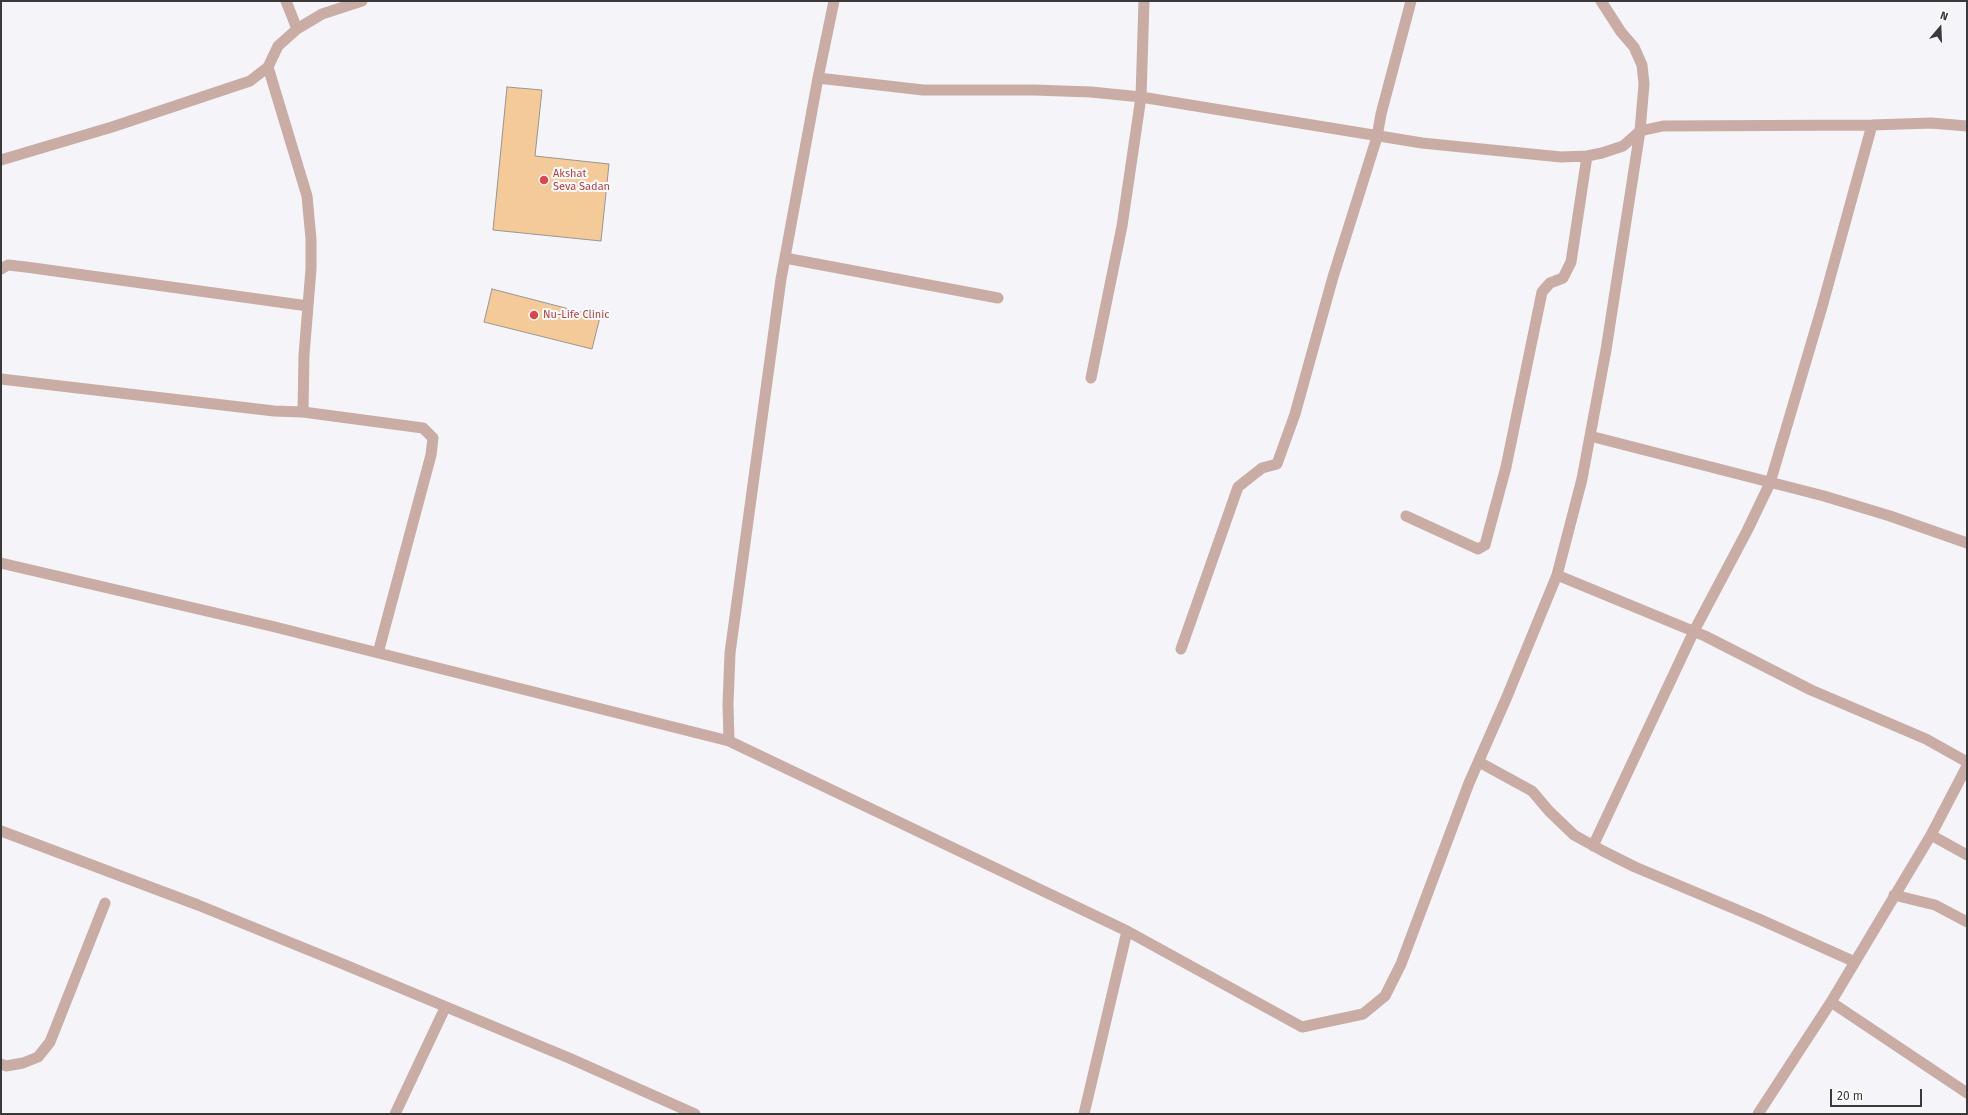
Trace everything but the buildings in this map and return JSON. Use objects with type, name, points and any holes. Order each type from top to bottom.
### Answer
[{"type":"street","points":[[286,1],[297,28]]},
{"type":"street","points":[[1,160],[210,96],[250,82],[268,67],[278,46],[297,28],[322,14],[362,1]]},
{"type":"street","points":[[729,741],[728,704],[730,653],[784,258],[834,1]]},
{"type":"street","points":[[1091,378],[1122,226],[1141,97],[1144,1]]},
{"type":"street","points":[[1181,649],[1238,487],[1262,468],[1277,464],[1295,414],[1334,277],[1377,137],[1380,114],[1411,1]]},
{"type":"street","points":[[1,563],[107,586],[729,741],[1127,931],[1302,1027],[1363,1014],[1385,996],[1402,964],[1469,783],[1557,575],[1582,479],[1615,301],[1640,131],[1644,84],[1642,65],[1634,46],[1621,32],[1601,1]]},
{"type":"street","points":[[268,67],[307,196],[311,240],[311,269],[304,355],[303,412]]},
{"type":"street","points":[[818,78],[923,90],[1034,90],[1091,92],[1141,97],[1241,112],[1377,137],[1502,152],[1561,156],[1587,156],[1623,146],[1640,131],[1664,126],[1872,125],[1931,123],[1967,126]]},
{"type":"street","points":[[1593,846],[1694,631],[1744,537],[1770,482],[1822,307],[1872,125]]},
{"type":"street","points":[[1406,516],[1478,549],[1485,545],[1506,467],[1542,292],[1550,283],[1563,278],[1571,262],[1587,156]]},
{"type":"street","points":[[784,258],[998,298]]},
{"type":"street","points":[[1,269],[8,265],[26,267],[308,306]]},
{"type":"street","points":[[1,379],[274,412],[303,412],[423,428],[433,438],[426,478],[378,653]]},
{"type":"street","points":[[1590,436],[1770,482],[1890,516],[1967,543]]},
{"type":"street","points":[[1557,575],[1694,631],[1737,651],[1811,690],[1926,739],[1967,762]]},
{"type":"street","points":[[1479,762],[1532,791],[1549,811],[1574,835],[1593,846],[1635,867],[1759,919],[1855,962]]},
{"type":"street","points":[[1758,1114],[1832,1002],[1894,895],[1931,835],[1967,766]]},
{"type":"street","points":[[1,831],[198,905],[569,1058],[695,1114]]},
{"type":"street","points":[[1931,835],[1967,855]]},
{"type":"street","points":[[1894,895],[1934,905],[1967,922]]},
{"type":"street","points":[[1,1064],[6,1066],[23,1064],[38,1057],[50,1042],[106,903]]},
{"type":"street","points":[[1084,1114],[1127,931]]},
{"type":"street","points":[[1832,1002],[1967,1093]]},
{"type":"street","points":[[396,1114],[445,1008]]},
{"type":"place","name":"Akshat Seva Sadan","points":[[544,180]]},
{"type":"place","name":"Nu-Life Clinic","points":[[534,315]]}]
